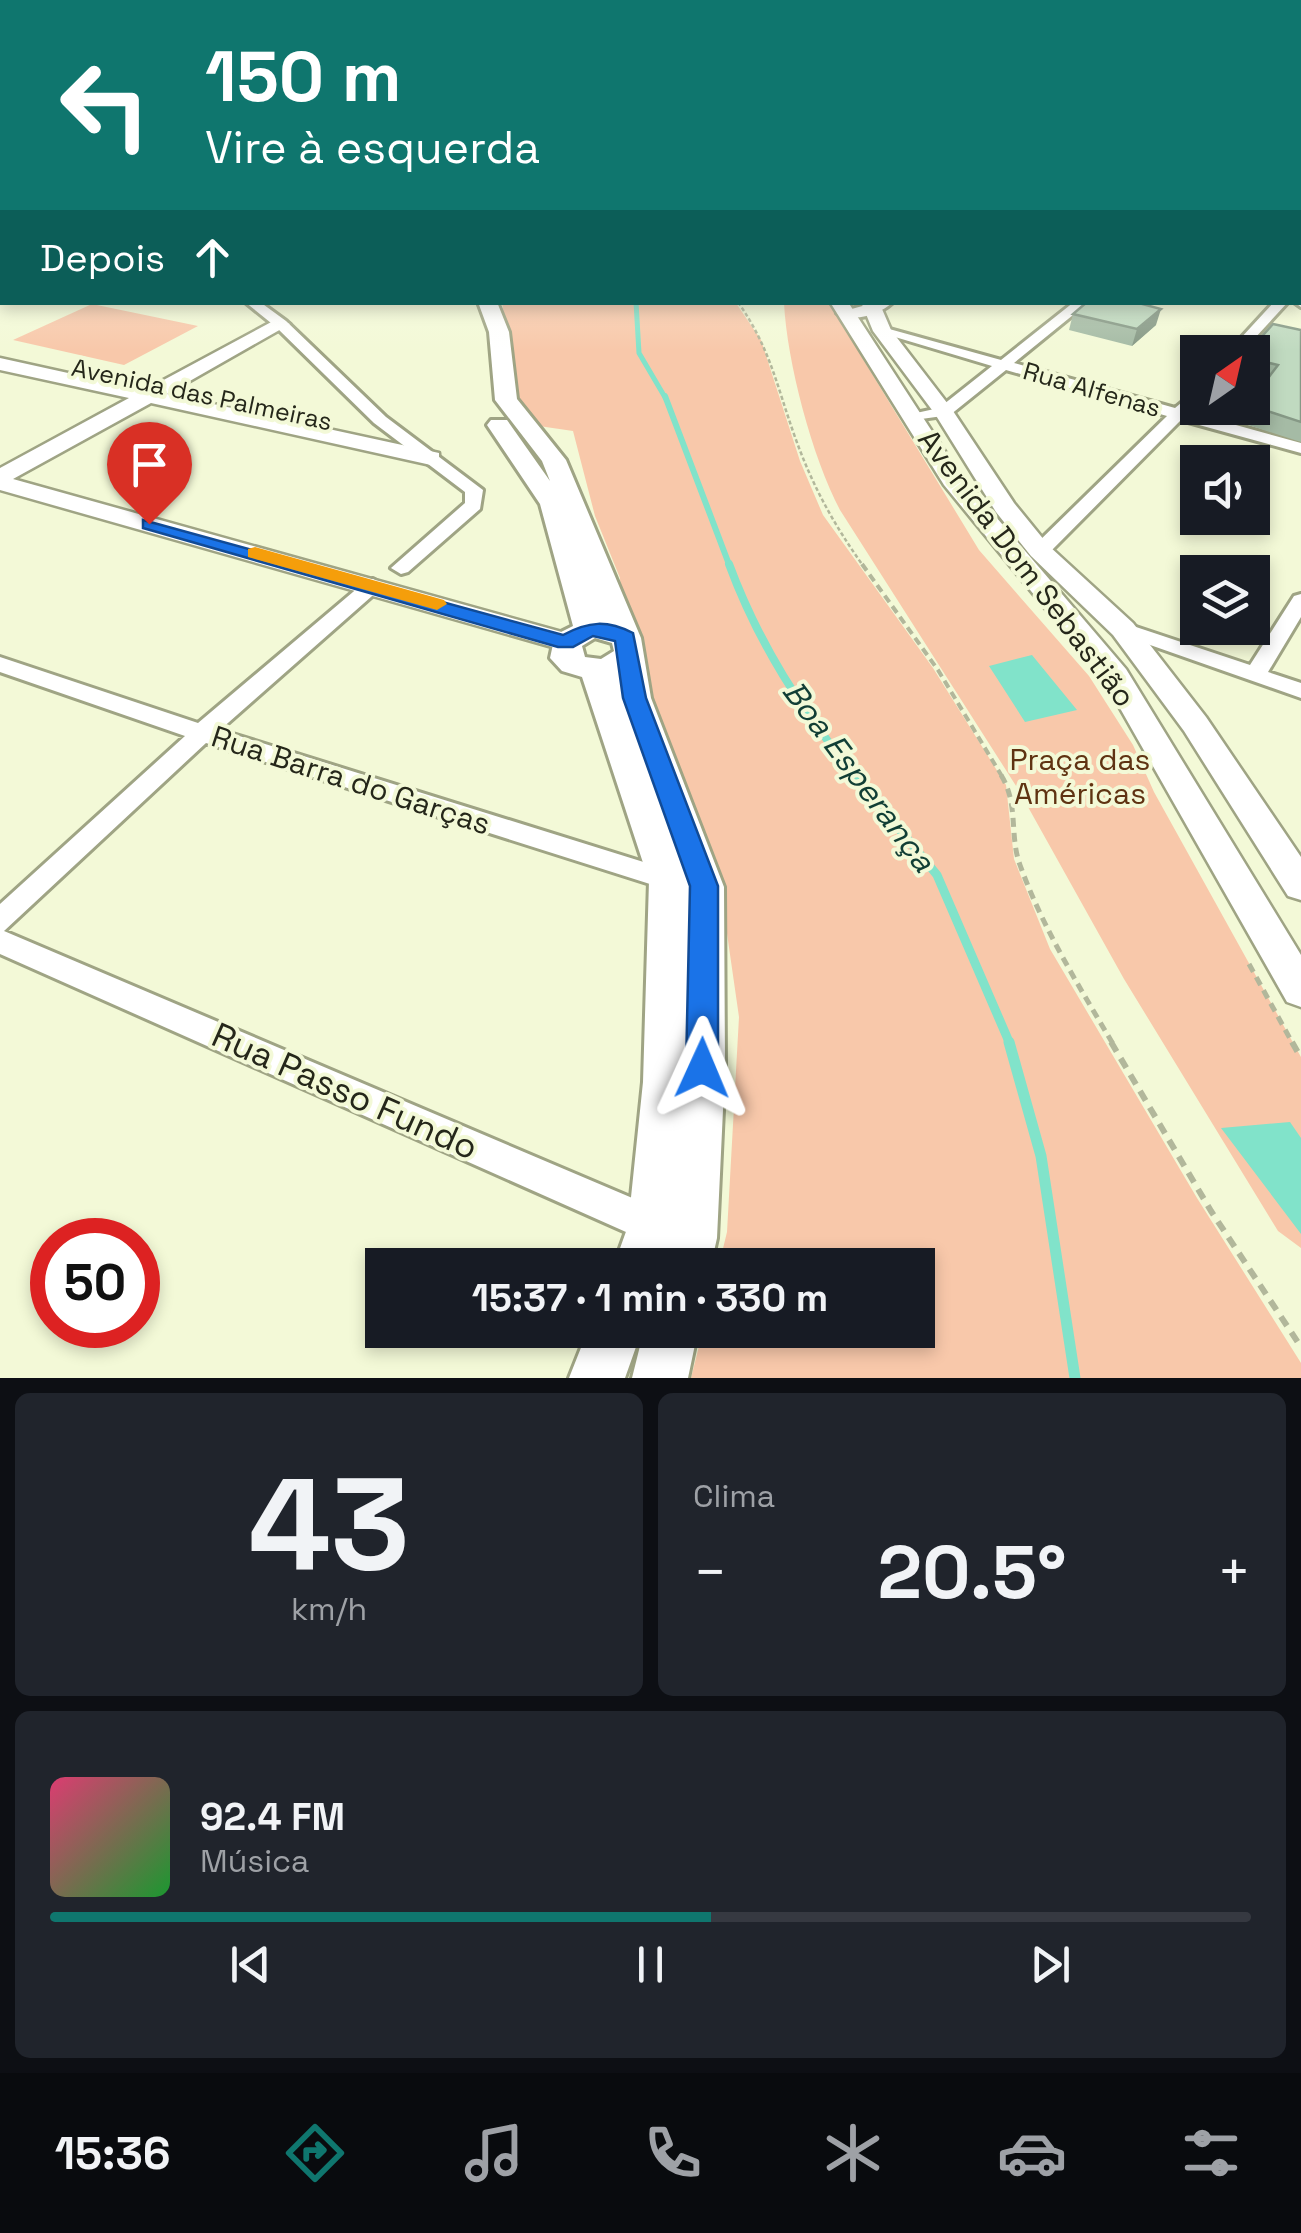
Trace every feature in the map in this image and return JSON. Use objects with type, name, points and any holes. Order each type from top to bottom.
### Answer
[{"type":"main road","points":[[470,305],[487,350],[486,398],[492,416],[552,504],[601,648]]},
{"type":"main road","points":[[488,305],[499,332],[506,400],[554,460],[601,648],[600,693],[686,884],[666,1082],[677,1243]]},
{"type":"main road","points":[[597,1378],[608,1348]]},
{"type":"main road","points":[[660,1378],[667,1348]]},
{"type":"street","points":[[910,413],[944,412],[1080,305]]},
{"type":"street","points":[[1252,335],[1279,305]]},
{"type":"street","name":"Rua Alfenas","points":[[866,310],[1001,364],[1301,448]]},
{"type":"street","name":"Avenida Dom Sebastião","points":[[866,310],[944,412],[1040,552],[1123,629],[1196,724],[1301,886]]},
{"type":"street","name":"Avenida Dom Sebastião","points":[[866,310],[910,413],[980,517],[1116,676],[1301,990]]},
{"type":"street","points":[[0,480],[133,391],[161,386],[266,314]]},
{"type":"street","points":[[0,457],[133,391],[266,314]]},
{"type":"street","points":[[266,314],[380,420],[474,490],[474,506],[401,568]]},
{"type":"street","name":"Avenida das Palmeiras","points":[[0,350],[133,391]]},
{"type":"street","name":"Avenida das Palmeiras","points":[[0,364],[431,458]]},
{"type":"street","name":"Avenida das Palmeiras","points":[[161,386],[404,437]]},
{"type":"street","points":[[1040,552],[1179,414]]},
{"type":"street","points":[[0,480],[601,648]]},
{"type":"street","points":[[0,921],[202,734],[373,586]]},
{"type":"street","points":[[1256,673],[1301,600]]},
{"type":"street","points":[[1123,629],[1301,691]]},
{"type":"street","name":"Rua Barra do Garças","points":[[0,664],[202,734],[686,884]]},
{"type":"street","name":"Rua Passo Fundo","points":[[0,941],[677,1243]]},
{"type":"path","points":[[740,305],[764,340],[795,438],[827,515],[938,670],[1012,793],[1018,861],[1058,950],[1211,1211],[1301,1348]]},
{"type":"path","points":[[1246,958],[1301,1058]]},
{"type":"green space","points":[[90,305],[198,326],[124,365],[13,340]]},
{"type":"green space","points":[[502,305],[737,305],[761,340],[800,461],[823,515],[933,668],[1006,785],[1014,859],[1050,949],[1197,1198],[1301,1363],[1301,1378],[691,1378],[698,1348],[935,1348],[935,1248],[723,1248],[739,1017],[717,864],[660,734],[648,670],[621,605],[620,578],[595,516],[573,431],[539,426],[520,405]]},
{"type":"green space","name":"Praça das Américas","points":[[784,305],[830,305],[979,550],[1089,676],[1133,745],[1154,792],[1301,1057],[1301,1248],[1278,1231],[1124,979],[1018,789],[840,510],[803,409]]},
{"type":"water","points":[[1032,655],[1077,710],[1025,722],[989,666]]},
{"type":"water","points":[[1290,1122],[1301,1138],[1301,1234],[1221,1128]]},
{"type":"building","points":[[1084,305],[1146,305],[1161,309],[1137,329],[1073,314]]},
{"type":"building","points":[[1273,324],[1301,330],[1301,422],[1270,412],[1270,375],[1278,365],[1270,363],[1270,335],[1263,335]]},
{"type":"waterway","name":"Boa Esperança","points":[[636,305],[639,353],[666,399]]},
{"type":"waterway","name":"Boa Esperança","points":[[665,396],[730,567]]},
{"type":"waterway","name":"Boa Esperança","points":[[729,564],[754,622],[784,676],[857,778]]},
{"type":"waterway","name":"Boa Esperança","points":[[855,775],[937,875],[1010,1044]]},
{"type":"waterway","name":"Boa Esperança","points":[[1009,1042],[1041,1156],[1075,1378]]},
{"type":"slow traffic","points":[[255,553],[437,604]]},
{"type":"route","points":[[149,524],[566,642],[580,632],[600,628],[626,638],[630,644],[626,659],[634,698],[704,886],[702,1068]]}]
